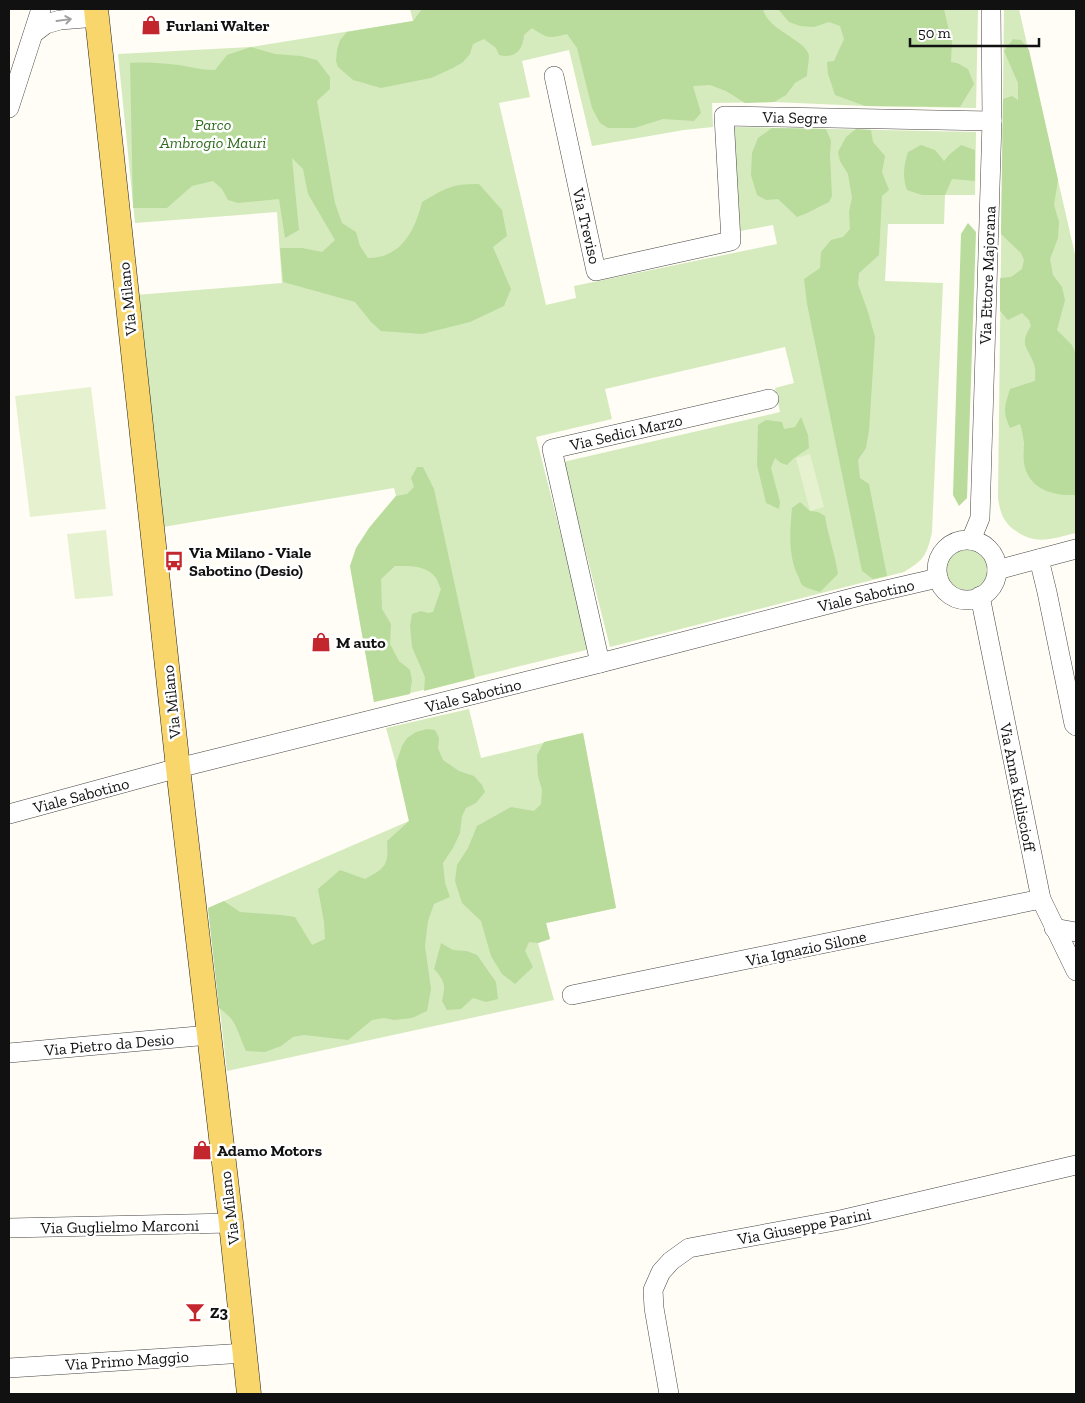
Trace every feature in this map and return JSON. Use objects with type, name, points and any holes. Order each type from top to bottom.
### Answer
[{"type":"main road","name":"Via Milano","points":[[96,13],[178,768],[249,1394]]},
{"type":"street","points":[[9,108],[41,9]]},
{"type":"street","name":"Via Ettore Majorana","points":[[971,540],[980,518],[992,121],[991,9]]},
{"type":"street","points":[[34,33],[46,24],[96,13]]},
{"type":"street","name":"Via Treviso","points":[[554,76],[596,271],[731,241]]},
{"type":"street","name":"Via Segre","points":[[731,241],[724,116],[992,121]]},
{"type":"street","name":"Via Sedici Marzo","points":[[600,663],[552,449],[768,399]]},
{"type":"street","points":[[961,540],[971,540],[982,543],[990,550],[997,570],[995,581],[989,590],[980,596],[970,599],[959,598],[950,594],[938,578],[937,568],[939,558],[944,550],[961,540]]},
{"type":"street","points":[[997,570],[1076,549]]},
{"type":"street","points":[[1039,558],[1074,724],[1076,726]]},
{"type":"street","name":"Viale Sabotino","points":[[9,814],[178,768],[938,578]]},
{"type":"street","name":"Via Anna Kuliscioff","points":[[980,596],[1040,900],[1076,971]]},
{"type":"street","name":"Via Ignazio Silone","points":[[572,995],[1040,900]]},
{"type":"street","points":[[1054,928],[1076,932]]},
{"type":"street","name":"Via Pietro da Desio","points":[[9,1053],[208,1035]]},
{"type":"street","name":"Via Giuseppe Parini","points":[[669,1394],[654,1308],[653,1290],[661,1272],[671,1261],[689,1248],[840,1220],[1076,1165]]},
{"type":"street","name":"Via Guglielmo Marconi","points":[[9,1228],[231,1223]]},
{"type":"street","name":"Via Primo Maggio","points":[[9,1368],[244,1352]]},
{"type":"green space","name":"Parco Ambrogio Mauri","points":[[410,9],[978,9],[976,108],[774,102],[712,103],[713,127],[684,130],[592,146],[569,50],[522,61],[530,97],[499,103],[546,305],[576,298],[574,286],[777,244],[773,225],[740,231],[734,127],[976,132],[975,195],[945,195],[944,224],[888,224],[885,281],[943,283],[932,532],[924,556],[916,564],[904,572],[610,647],[563,462],[780,412],[775,388],[794,383],[785,347],[605,389],[612,419],[536,437],[590,649],[374,702],[350,566],[364,537],[396,496],[394,488],[163,527],[136,295],[282,283],[277,212],[135,223],[118,54],[251,47],[413,21]]},
{"type":"green space","points":[[422,9],[763,9],[766,17],[772,23],[807,50],[809,56],[807,76],[795,83],[786,95],[774,102],[745,103],[726,91],[710,85],[693,86],[701,113],[694,121],[663,119],[634,128],[608,128],[600,123],[592,108],[577,48],[567,34],[548,37],[532,28],[524,35],[520,49],[510,56],[499,55],[496,48],[484,39],[473,44],[470,54],[463,62],[453,68],[431,78],[381,88],[353,80],[338,67],[336,61],[337,50],[340,40],[347,32],[413,21]]},
{"type":"green space","points":[[778,9],[944,9],[952,40],[951,62],[968,69],[974,84],[960,107],[865,106],[835,95],[828,74],[827,62],[834,61],[844,39],[840,26],[829,22],[814,27],[800,26],[789,22]]},
{"type":"green space","points":[[1004,9],[1019,9],[1076,259],[1076,533],[1045,540],[1023,536],[1010,527],[1002,515],[998,498]]},
{"type":"green space","points":[[1013,39],[1021,40],[1029,50],[1058,180],[1054,205],[1059,222],[1058,238],[1050,259],[1053,275],[1062,287],[1065,300],[1057,330],[1072,345],[1076,354],[1075,495],[1050,492],[1036,485],[1026,472],[1024,443],[1020,424],[1010,428],[1005,413],[1010,389],[1035,381],[1035,366],[1025,345],[1025,337],[1031,326],[1029,320],[1022,313],[1008,320],[1000,311],[1000,278],[1011,277],[1022,269],[1024,260],[1021,253],[1001,234],[1003,99],[1012,96],[1018,100],[1018,83],[1004,51]]},
{"type":"green space","name":"Parco Ambrogio Mauri","points":[[251,47],[275,54],[301,56],[317,60],[330,77],[330,89],[317,101],[335,203],[342,223],[356,232],[360,246],[368,258],[380,257],[389,253],[405,241],[415,223],[422,202],[449,188],[479,184],[502,210],[507,236],[493,247],[511,289],[504,306],[470,322],[422,334],[381,331],[355,302],[283,282],[280,248],[302,248],[322,252],[335,240],[308,194],[303,169],[292,158],[299,230],[285,238],[279,199],[238,203],[228,200],[222,189],[213,181],[192,186],[167,208],[133,208],[130,63],[179,65],[215,70],[227,55]]},
{"type":"green space","points":[[772,128],[826,129],[831,141],[832,196],[829,202],[797,217],[778,199],[766,200],[757,195],[751,175],[752,153],[758,138]]},
{"type":"green space","points":[[856,129],[871,130],[873,142],[885,156],[882,172],[889,190],[882,196],[879,255],[859,273],[858,284],[875,337],[869,431],[866,448],[858,460],[860,478],[869,484],[887,576],[873,579],[862,571],[807,304],[804,279],[820,268],[821,252],[831,240],[843,237],[850,229],[849,212],[852,198],[848,174],[840,161],[838,152],[846,137]]},
{"type":"green space","points":[[921,145],[935,150],[944,161],[961,145],[975,150],[975,181],[952,179],[945,195],[922,195],[907,190],[904,180],[905,161],[908,152]]},
{"type":"green space","points":[[968,223],[976,232],[967,498],[959,506],[953,495],[961,234]]},
{"type":"green space","points":[[91,387],[106,509],[30,517],[15,396]]},
{"type":"green space","points":[[801,417],[808,435],[809,448],[787,465],[775,458],[771,468],[780,502],[779,509],[766,503],[757,465],[758,425],[766,420],[782,422],[784,429],[795,427]]},
{"type":"green space","points":[[810,454],[824,507],[810,511],[796,458]]},
{"type":"green space","points":[[417,467],[423,467],[434,489],[475,678],[424,691],[425,677],[412,647],[410,626],[412,614],[421,611],[433,612],[441,589],[436,578],[423,568],[395,566],[381,579],[382,609],[391,624],[390,644],[399,661],[410,670],[412,680],[410,694],[374,702],[350,566],[356,548],[369,528],[396,496],[407,494],[414,487],[411,478]]},
{"type":"green space","points":[[800,502],[810,511],[818,512],[825,516],[835,559],[838,574],[820,592],[802,585],[792,558],[790,533],[792,508]]},
{"type":"green space","points":[[106,530],[113,596],[75,599],[67,534]]},
{"type":"green space","points":[[971,548],[979,551],[985,557],[988,569],[985,581],[979,587],[963,590],[955,587],[949,581],[946,565],[949,557],[955,551]]},
{"type":"green space","points":[[469,709],[481,758],[583,733],[616,908],[546,923],[550,939],[538,943],[554,1000],[227,1071],[208,908],[409,821],[386,728]]},
{"type":"green space","points":[[427,729],[435,730],[439,738],[438,748],[443,760],[459,771],[474,776],[485,792],[476,803],[466,808],[462,816],[460,833],[443,863],[445,883],[450,897],[434,904],[428,921],[425,946],[431,989],[427,1011],[412,1018],[372,1020],[348,1040],[304,1035],[293,1037],[281,1046],[265,1052],[246,1051],[233,1021],[219,1008],[208,908],[224,901],[240,912],[295,917],[312,945],[325,939],[318,889],[340,870],[365,879],[384,865],[387,856],[387,841],[409,821],[396,764],[407,738],[416,732]]},
{"type":"green space","points":[[583,733],[616,908],[546,923],[550,939],[538,943],[529,942],[525,951],[533,967],[515,984],[502,974],[491,956],[481,921],[462,903],[455,881],[457,865],[468,848],[477,826],[511,807],[534,811],[541,804],[542,790],[538,776],[537,755],[544,742]]},
{"type":"green space","points":[[441,943],[453,950],[467,951],[477,955],[496,982],[498,999],[486,1002],[473,998],[461,1009],[447,1010],[442,1001],[444,984],[434,969]]},
{"type":"place","name":"Furlani Walter","points":[[151,25]]},
{"type":"place","name":"Via Milano - Viale Sabotino (Desio)","points":[[174,561]]},
{"type":"place","name":"M auto","points":[[321,642]]},
{"type":"place","name":"Adamo Motors","points":[[202,1150]]},
{"type":"place","name":"Z3","points":[[195,1312]]}]
